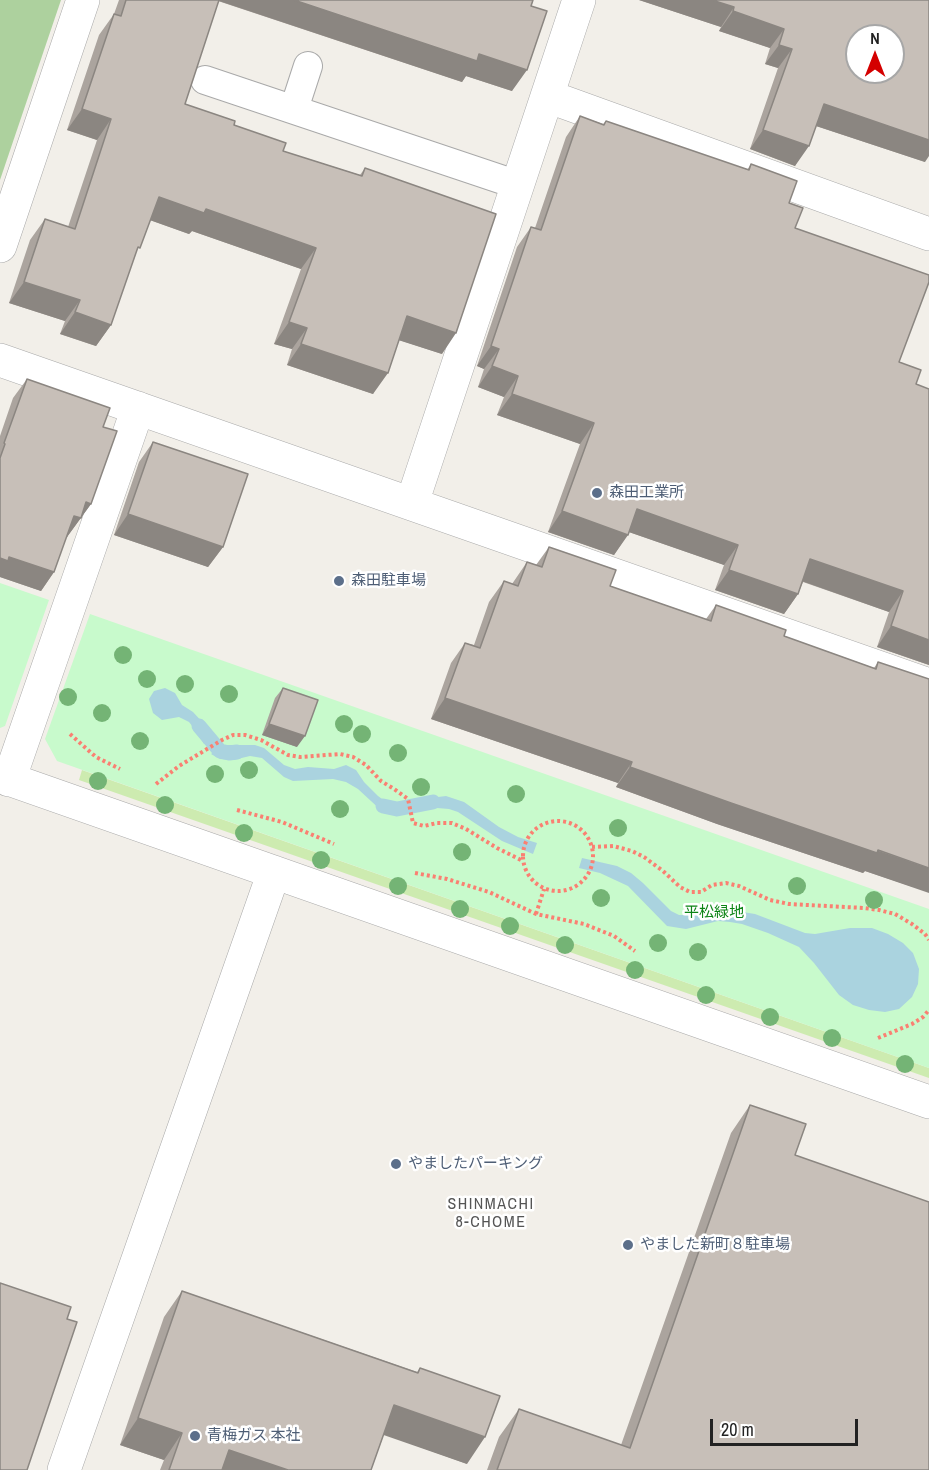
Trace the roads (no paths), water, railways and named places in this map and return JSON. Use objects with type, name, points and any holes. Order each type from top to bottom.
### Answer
[{"type":"street","points":[[0,246],[83,0]]},
{"type":"street","points":[[412,503],[579,0]]},
{"type":"street","points":[[547,96],[929,234]]},
{"type":"street","points":[[0,360],[929,685]]},
{"type":"street","points":[[138,408],[4,778],[929,1102]]},
{"type":"street","points":[[64,1470],[274,872]]},
{"type":"lane","points":[[294,110],[308,66]]},
{"type":"lane","points":[[205,80],[518,185]]},
{"type":"water","points":[[165,688],[175,693],[182,705],[193,712],[216,737],[204,744],[189,722],[179,717],[162,720],[153,713],[149,699],[154,691]]},
{"type":"water","points":[[227,745],[255,745],[264,748],[284,765],[295,769],[308,767],[334,769],[346,765],[356,770],[364,782],[386,802],[402,803],[404,813],[384,813],[358,789],[346,782],[333,779],[293,781],[284,777],[262,758],[250,756],[233,760],[220,759],[211,754]]},
{"type":"water","points":[[446,796],[464,802],[499,827],[518,837],[537,843],[533,854],[502,841],[458,812],[437,808],[416,811],[414,800]]},
{"type":"water","points":[[582,858],[617,866],[631,873],[671,911],[679,915],[689,915],[710,909],[724,909],[755,914],[805,933],[872,928],[888,934],[903,943],[913,953],[919,969],[918,984],[912,997],[899,1009],[885,1012],[853,1005],[839,995],[799,947],[768,933],[730,922],[718,921],[686,929],[667,926],[628,886],[600,873],[579,868]]},
{"type":"waterway","points":[[199,726],[220,751],[237,752]]},
{"type":"waterway","points":[[383,806],[397,809],[433,802]]},
{"type":"place","name":"森田工業所","points":[[597,493]]},
{"type":"place","name":"森田駐車場","points":[[339,581]]},
{"type":"place","name":"やましたパーキング","points":[[396,1164]]},
{"type":"place","name":"やました新町８駐車場","points":[[628,1245]]},
{"type":"place","name":"青梅ガス 本社","points":[[195,1436]]},
{"type":"district","name":"SHINMACHI 8-CHOME","points":[[491,1214]]},
{"type":"park label","name":"平松緑地","points":[[714,913]]}]
